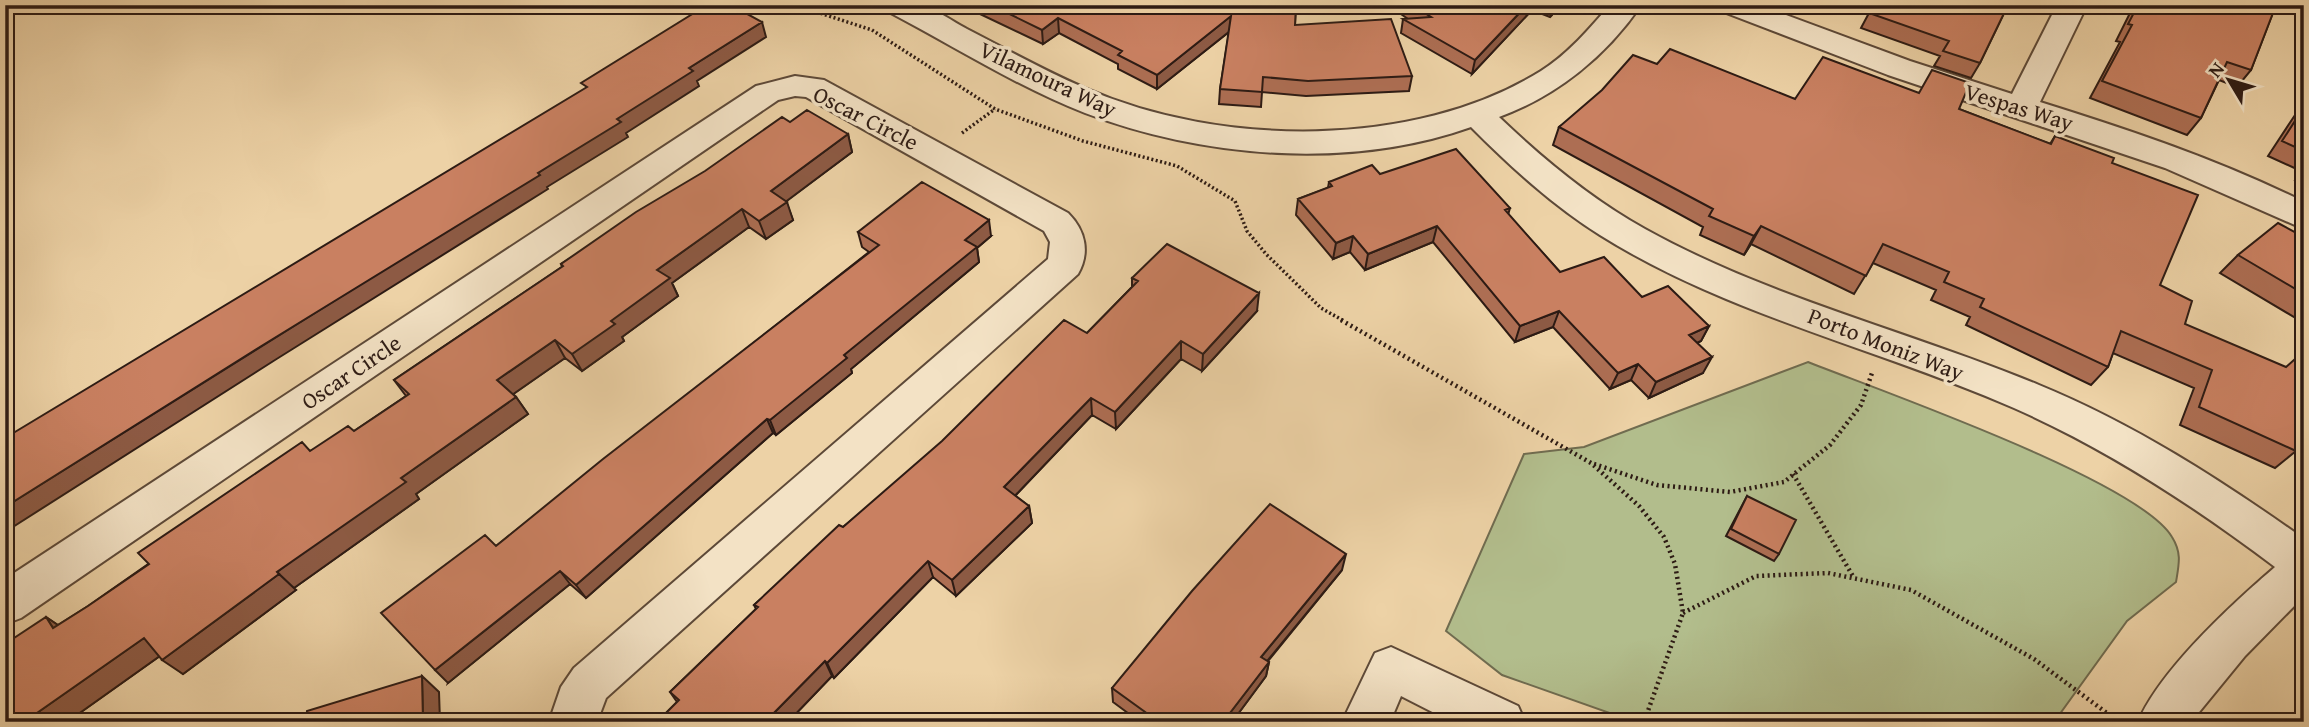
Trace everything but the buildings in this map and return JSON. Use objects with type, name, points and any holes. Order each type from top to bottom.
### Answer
[{"type":"street","name":"Vilamoura Way","points":[[897,5],[1054,86],[1108,110],[1170,127],[1237,138],[1329,141],[1396,134],[1477,114],[1510,101],[1552,78],[1586,51],[1626,5]]},
{"type":"street","name":"Vespas Way","points":[[1731,5],[1910,72],[2144,146],[2304,217]]},
{"type":"street","points":[[2022,106],[2072,5]]},
{"type":"street","name":"Oscar Circle","points":[[5,604],[767,93],[795,86],[813,87],[1065,229],[1069,248],[1065,265],[590,683],[578,703],[573,722]]},
{"type":"street","name":"Porto Moniz Way","points":[[1477,114],[1521,158],[1562,191],[1632,237],[1677,261],[1752,293],[2026,396],[2102,431],[2178,475],[2304,566]]},
{"type":"street","points":[[2162,722],[2196,675],[2250,616],[2304,566]]},
{"type":"street","points":[[1366,722],[1391,668],[1501,722]]},
{"type":"path","points":[[795,5],[872,30],[995,109],[1083,141],[1177,166],[1235,201],[1254,239],[1321,308],[1591,463],[1657,485],[1730,492],[1784,482],[1830,445],[1861,405],[1882,342]]},
{"type":"path","points":[[1591,463],[1639,506],[1664,537],[1675,564],[1683,613],[1644,722]]},
{"type":"path","points":[[1793,474],[1854,578]]},
{"type":"path","points":[[1683,613],[1756,576],[1828,573],[1911,590],[2034,659],[2119,722]]},
{"type":"green space","points":[[1808,362],[2061,464],[2111,490],[2150,515],[2172,537],[2179,564],[2176,582],[2127,621],[2054,722],[1635,722],[1502,675],[1446,631],[1524,454],[1584,447]]}]
